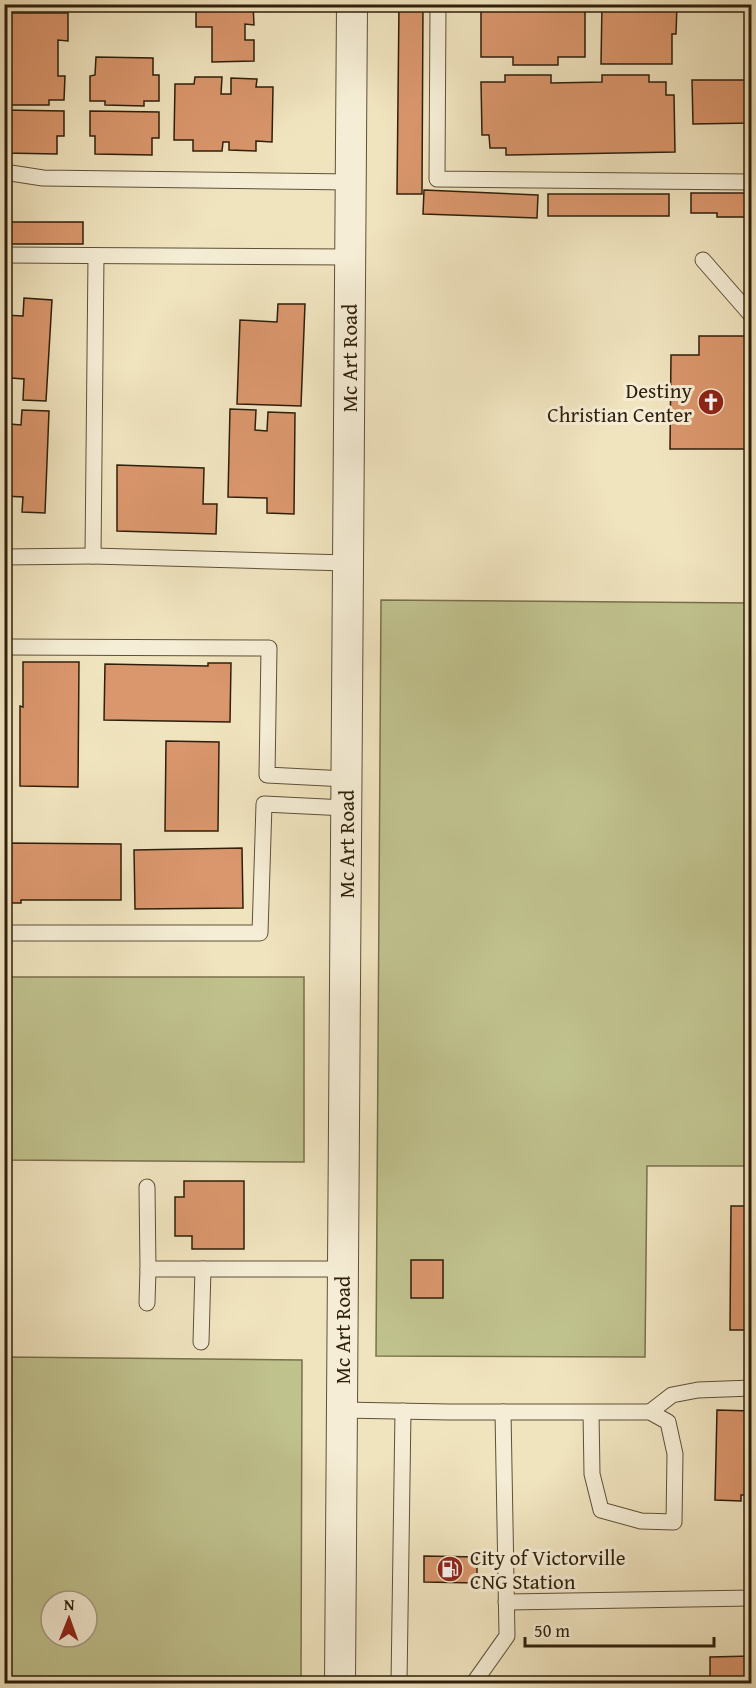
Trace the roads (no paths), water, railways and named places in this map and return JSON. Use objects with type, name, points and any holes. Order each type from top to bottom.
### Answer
[{"type":"street","name":"Mc Art Road","points":[[340,1683],[352,4]]},
{"type":"lane","points":[[438,4],[437,179],[752,182]]},
{"type":"lane","points":[[4,172],[43,178],[350,182]]},
{"type":"lane","points":[[4,255],[350,257]]},
{"type":"lane","points":[[93,556],[96,255]]},
{"type":"lane","points":[[703,260],[752,316]]},
{"type":"lane","points":[[4,557],[93,556],[348,563]]},
{"type":"lane","points":[[4,647],[269,648],[267,775],[346,793]]},
{"type":"lane","points":[[4,933],[260,933],[264,804],[346,793]]},
{"type":"lane","points":[[147,1187],[147,1303]]},
{"type":"lane","points":[[148,1269],[342,1269]]},
{"type":"lane","points":[[201,1342],[203,1269]]},
{"type":"lane","points":[[650,1412],[672,1395],[698,1390],[752,1389]]},
{"type":"lane","points":[[342,1410],[650,1412],[668,1422],[673,1443],[675,1454],[674,1522],[641,1521],[602,1510],[592,1474],[591,1412]]},
{"type":"lane","points":[[399,1683],[403,1411]]},
{"type":"lane","points":[[473,1683],[507,1636],[503,1412]]},
{"type":"lane","points":[[506,1602],[752,1598]]},
{"type":"place","name":"Destiny Christian Center","points":[[711,402]]},
{"type":"place","name":"City of Victorville CNG Station","points":[[450,1569]]}]
